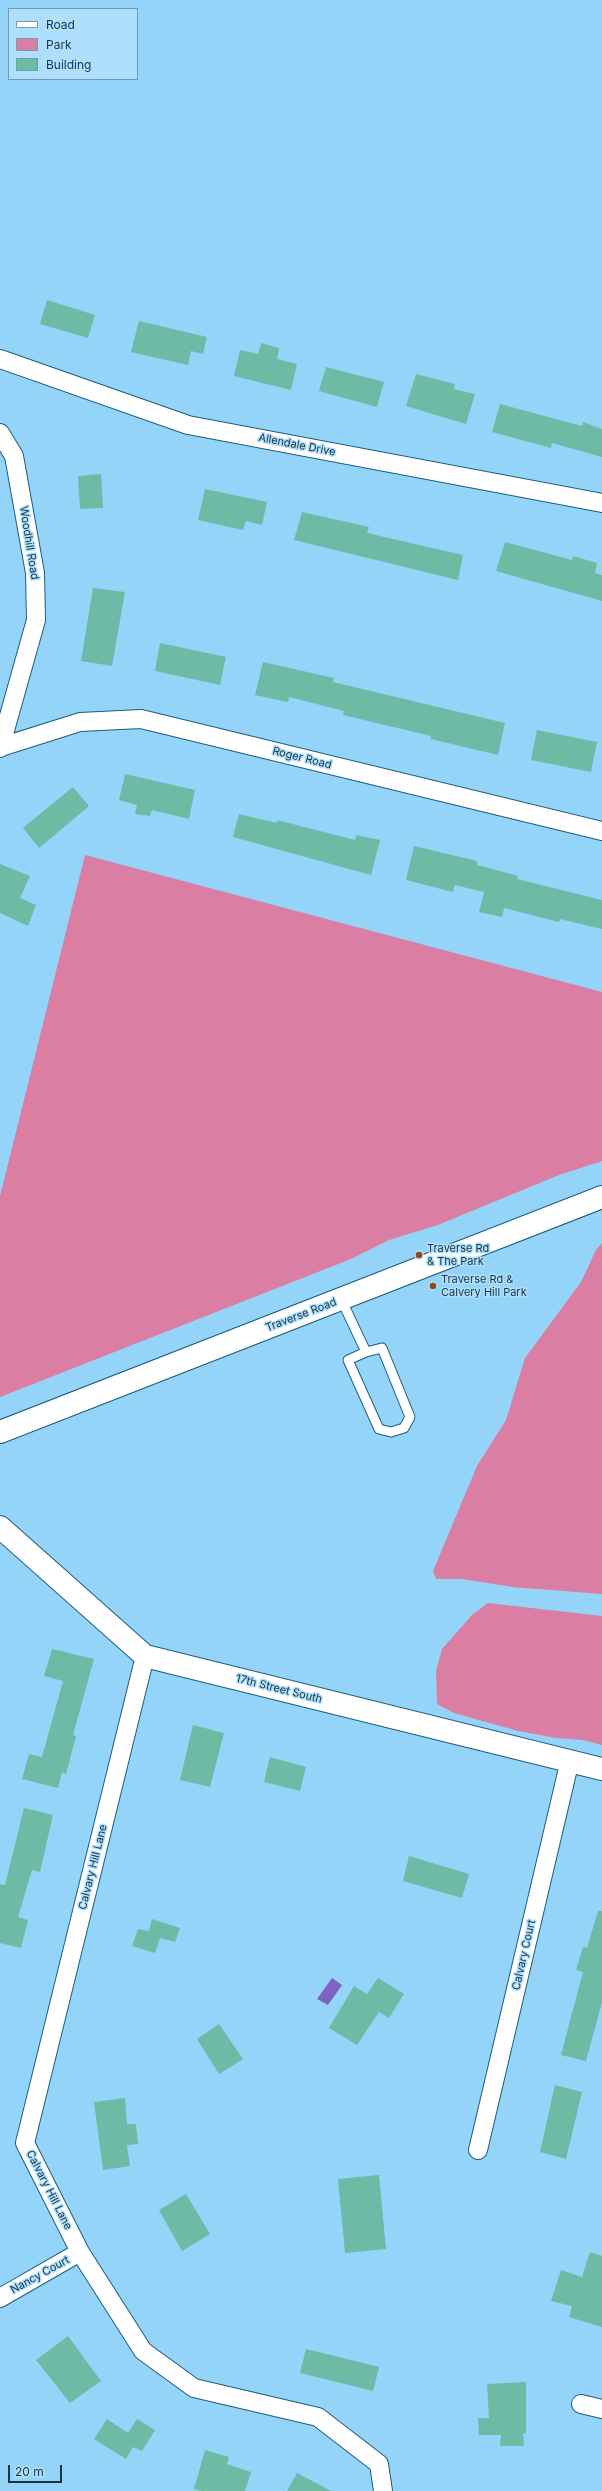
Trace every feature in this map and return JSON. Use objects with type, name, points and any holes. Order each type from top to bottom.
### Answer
[{"type":"street","name":"Allendale Drive","points":[[0,358],[188,425],[602,503]]},
{"type":"street","name":"Woodhill Road","points":[[0,433],[14,456],[35,573],[36,620],[0,748]]},
{"type":"street","name":"Roger Road","points":[[0,748],[80,722],[141,719],[602,831]]},
{"type":"street","name":"Traverse Road","points":[[0,1432],[602,1197]]},
{"type":"street","name":"17th Street South","points":[[0,1527],[145,1656],[602,1769]]},
{"type":"street","name":"Calvary Hill Lane","points":[[145,1656],[25,2143],[80,2252],[143,2352],[194,2388],[318,2417],[379,2464],[383,2491]]},
{"type":"street","name":"Calvary Court","points":[[478,2150],[570,1760]]},
{"type":"street","name":"Nancy Court","points":[[0,2298],[80,2252]]},
{"type":"street","points":[[581,2404],[602,2409]]},
{"type":"lane","points":[[341,1299],[366,1352]]},
{"type":"lane","points":[[382,1348],[410,1417],[404,1428],[391,1432],[379,1429],[348,1360],[366,1352],[382,1348]]},
{"type":"green space","points":[[85,855],[602,992],[602,1161],[559,1175],[438,1225],[389,1240],[351,1259],[0,1397],[0,1196]]},
{"type":"green space","points":[[602,1243],[602,1594],[513,1587],[462,1579],[436,1579],[433,1571],[477,1466],[506,1420],[525,1358],[581,1282],[596,1250]]},
{"type":"green space","points":[[488,1603],[602,1616],[602,1745],[583,1740],[556,1738],[518,1731],[454,1713],[437,1704],[436,1671],[442,1649],[473,1614]]},
{"type":"shaded area","points":[[332,1978],[342,1985],[328,2005],[317,1999]]},
{"type":"building","points":[[47,300],[95,315],[88,338],[40,324]]},
{"type":"building","points":[[139,321],[207,337],[203,354],[191,351],[188,365],[131,352]]},
{"type":"building","points":[[261,343],[279,348],[277,359],[297,364],[291,390],[234,376],[240,350],[258,354]]},
{"type":"building","points":[[326,367],[384,382],[377,407],[319,391]]},
{"type":"building","points":[[416,374],[455,384],[454,389],[475,394],[466,424],[406,406]]},
{"type":"building","points":[[500,404],[582,426],[583,422],[602,429],[602,457],[552,443],[551,448],[492,432]]},
{"type":"building","points":[[101,474],[103,508],[80,509],[78,476]]},
{"type":"building","points":[[205,489],[267,502],[262,525],[246,521],[243,530],[198,520]]},
{"type":"building","points":[[302,512],[369,527],[367,533],[463,555],[458,580],[294,540]]},
{"type":"building","points":[[505,542],[572,560],[573,556],[597,563],[595,573],[602,575],[602,601],[496,571]]},
{"type":"building","points":[[93,588],[125,592],[112,666],[81,661]]},
{"type":"building","points":[[160,643],[226,657],[220,685],[155,671]]},
{"type":"building","points":[[263,662],[334,678],[333,682],[505,723],[498,755],[431,739],[431,736],[343,715],[344,711],[289,697],[288,702],[255,695]]},
{"type":"building","points":[[537,730],[597,742],[591,772],[531,760]]},
{"type":"building","points":[[125,774],[195,790],[189,819],[152,810],[150,816],[135,814],[137,805],[119,800]]},
{"type":"building","points":[[73,787],[89,806],[39,848],[23,828]]},
{"type":"building","points":[[239,814],[277,823],[277,820],[355,840],[356,835],[380,840],[371,875],[233,837]]},
{"type":"building","points":[[414,846],[477,861],[477,865],[518,876],[517,879],[602,900],[602,929],[560,919],[559,922],[504,908],[502,917],[479,912],[484,892],[455,885],[453,892],[406,880]]},
{"type":"building","points":[[0,864],[30,876],[20,898],[36,905],[28,926],[0,913]]},
{"type":"building","points":[[52,1649],[94,1659],[73,1735],[76,1736],[66,1774],[62,1772],[58,1788],[22,1779],[29,1754],[42,1757],[63,1681],[44,1676]]},
{"type":"building","points":[[193,1725],[224,1733],[210,1787],[180,1780]]},
{"type":"building","points":[[270,1757],[306,1767],[300,1791],[264,1782]]},
{"type":"building","points":[[24,1808],[53,1815],[40,1872],[32,1870],[18,1917],[28,1920],[21,1948],[0,1943],[0,1884],[5,1885]]},
{"type":"building","points":[[409,1856],[469,1874],[462,1898],[403,1881]]},
{"type":"building","points":[[598,1911],[602,1911],[602,2002],[586,2061],[561,2055],[583,1972],[576,1970],[583,1947],[587,1948]]},
{"type":"building","points":[[152,1919],[180,1928],[175,1942],[160,1938],[155,1953],[132,1946],[138,1929],[149,1931]]},
{"type":"building","points":[[378,1978],[404,1994],[389,2018],[379,2012],[357,2045],[329,2028],[354,1986],[367,1994]]},
{"type":"building","points":[[219,2024],[243,2059],[219,2074],[197,2039]]},
{"type":"building","points":[[555,2085],[582,2092],[566,2159],[540,2152]]},
{"type":"building","points":[[125,2098],[127,2124],[136,2124],[138,2144],[127,2145],[130,2166],[103,2170],[94,2102]]},
{"type":"building","points":[[379,2175],[386,2249],[345,2253],[338,2179]]},
{"type":"building","points":[[186,2194],[210,2234],[182,2251],[159,2210]]},
{"type":"building","points":[[590,2252],[602,2256],[602,2327],[569,2317],[572,2306],[551,2301],[561,2270],[582,2277]]},
{"type":"building","points":[[68,2336],[101,2381],[70,2403],[36,2360]]},
{"type":"building","points":[[306,2349],[379,2367],[373,2391],[300,2373]]},
{"type":"building","points":[[526,2382],[526,2433],[523,2434],[524,2446],[500,2446],[501,2435],[479,2435],[478,2418],[489,2418],[487,2384]]},
{"type":"building","points":[[107,2419],[128,2433],[137,2419],[155,2430],[142,2451],[133,2447],[126,2459],[94,2439]]},
{"type":"building","points":[[205,2450],[229,2457],[227,2464],[251,2472],[245,2491],[202,2491],[194,2489]]},
{"type":"building","points":[[297,2473],[331,2491],[287,2491]]},
{"type":"place","name":"Traverse Rd & The Park","points":[[419,1255]]},
{"type":"place","name":"Traverse Rd & Calvery Hill Park","points":[[433,1286]]}]
